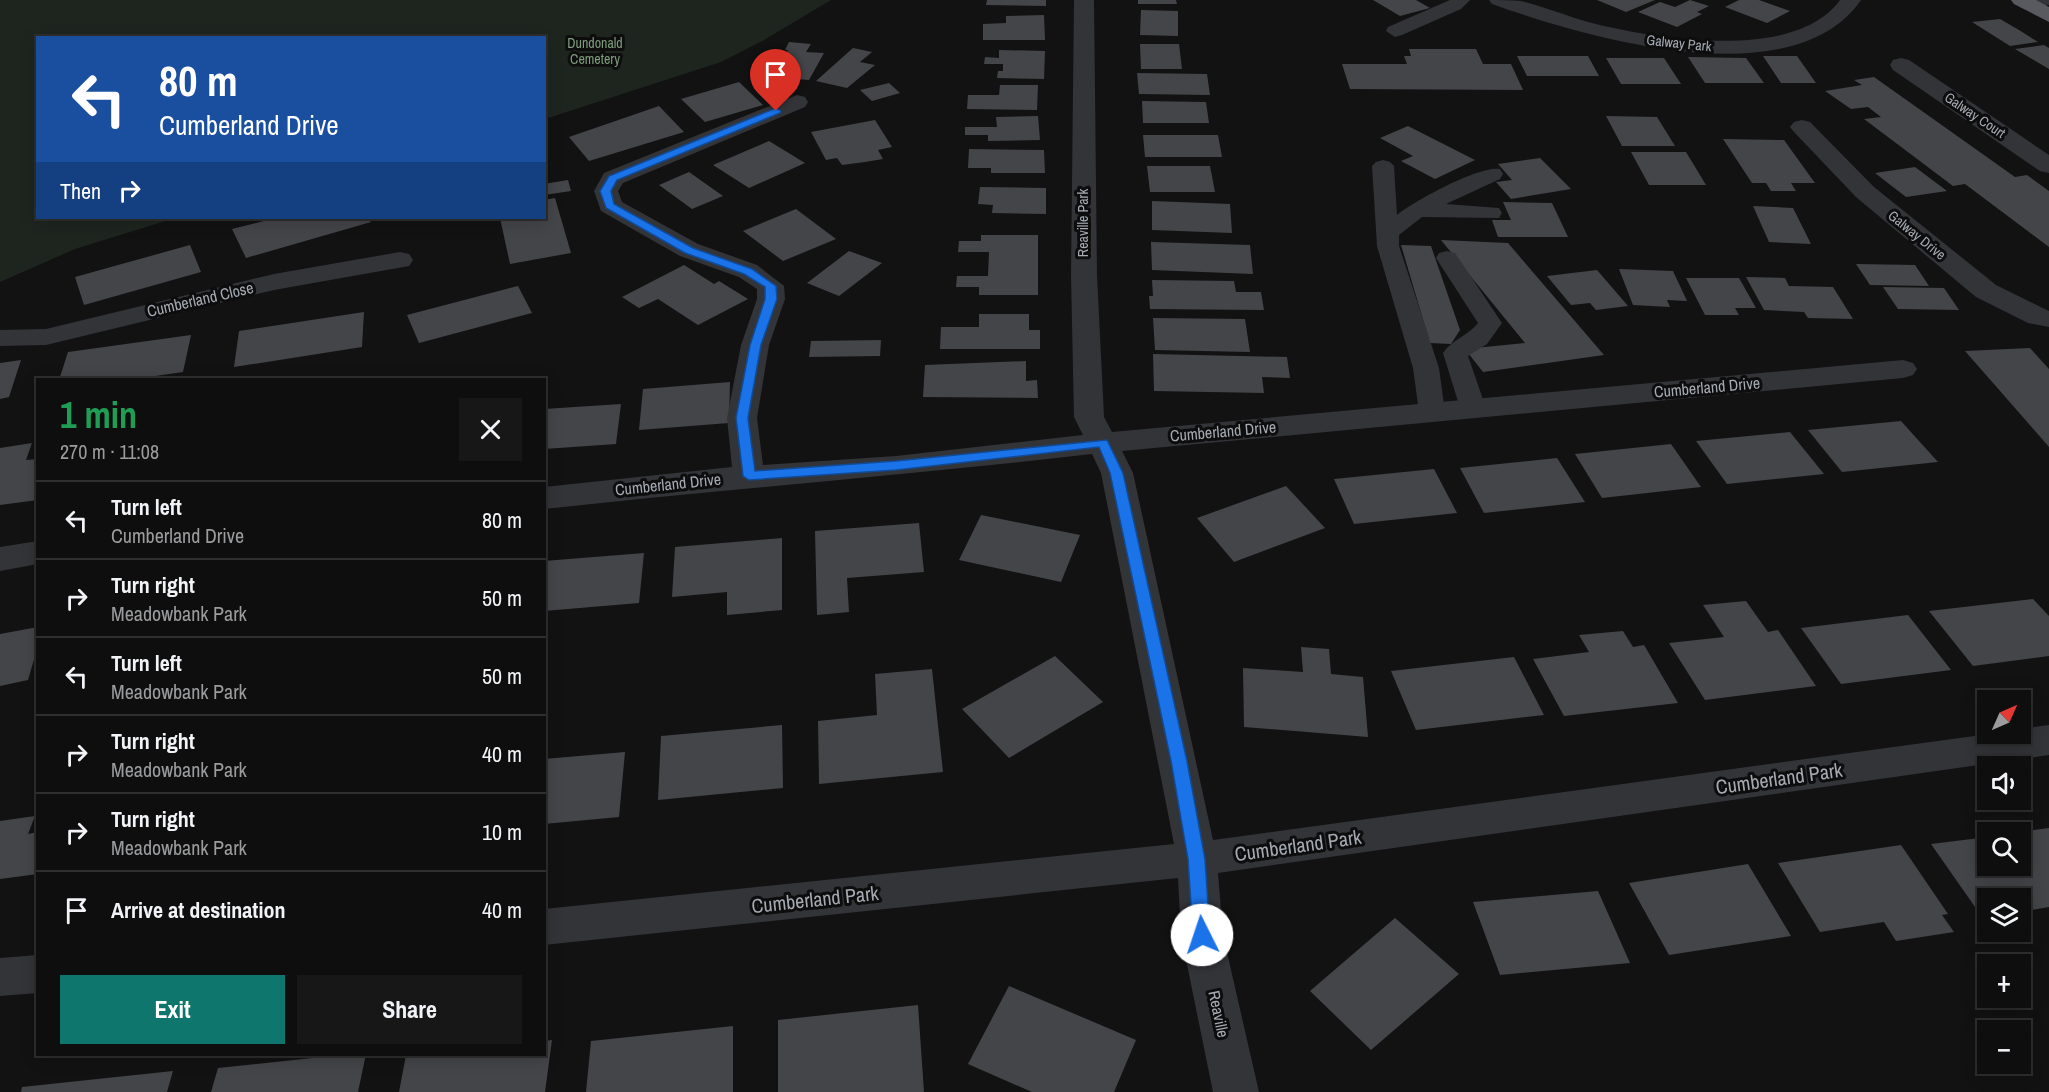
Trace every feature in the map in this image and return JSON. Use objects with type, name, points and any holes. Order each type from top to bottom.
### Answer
[{"type":"highway","points":[[2024,2],[2049,16]]},
{"type":"street","name":"Reaville Park","points":[[1084,0],[1083,263],[1089,417],[1103,443]]},
{"type":"street","name":"Galway Park","points":[[1498,0],[1551,18],[1623,37],[1692,47],[1745,47],[1796,38],[1825,27],[1851,0]]},
{"type":"street","name":"Galway Court","points":[[1901,64],[2049,166]]},
{"type":"street","points":[[749,476],[742,418],[755,345],[771,299],[770,286],[748,271],[689,250],[610,206],[606,191],[613,178],[797,102]]},
{"type":"street","name":"Galway Drive","points":[[1802,127],[1865,192],[1986,291],[2038,317],[2049,319]]},
{"type":"street","name":"Cumberland Close","points":[[0,338],[46,337],[274,282],[400,260]]},
{"type":"street","name":"Cumberland Drive","points":[[546,498],[749,476],[896,466],[1103,443],[1903,369]]},
{"type":"street","name":"Reaville","points":[[1103,443],[1117,473],[1179,761],[1197,859],[1202,935],[1236,1092]]},
{"type":"street","points":[[0,559],[36,552]]},
{"type":"street","name":"Cumberland Park","points":[[546,927],[1197,859],[2049,740]]},
{"type":"street","points":[[0,977],[36,974]]},
{"type":"lane","points":[[1395,31],[1455,5],[1461,0]]},
{"type":"lane","points":[[2024,2],[2049,0]]},
{"type":"lane","points":[[1383,166],[1388,246],[1426,368],[1432,412]]},
{"type":"lane","points":[[1387,233],[1417,210],[1492,174]]},
{"type":"lane","points":[[1417,210],[1491,213]]},
{"type":"lane","points":[[1447,258],[1490,323],[1478,339],[1455,353],[1473,408]]},
{"type":"green space","name":"Dundonald Cemetery","points":[[0,0],[831,0],[764,40],[721,62],[546,119],[546,36],[36,36],[36,219],[172,219],[75,249],[0,282]]},
{"type":"building","points":[[987,0],[1046,0],[1046,6],[986,5]]},
{"type":"building","points":[[1138,0],[1176,0],[1177,4],[1138,4]]},
{"type":"building","points":[[1373,0],[1416,0],[1430,8],[1400,16]]},
{"type":"building","points":[[1597,0],[1655,0],[1626,12]]},
{"type":"building","points":[[1690,0],[1709,6],[1697,12],[1702,14],[1677,27],[1638,12],[1660,2],[1675,7]]},
{"type":"building","points":[[1739,0],[1759,0],[1790,11],[1767,23],[1725,7]]},
{"type":"building","points":[[1141,10],[1178,11],[1178,36],[1140,35]]},
{"type":"building","points":[[1044,15],[1045,40],[983,40],[983,24],[1006,23],[1006,16]]},
{"type":"building","points":[[2000,19],[2038,42],[2010,46],[1972,22]]},
{"type":"building","points":[[789,42],[811,44],[806,52],[824,53],[809,80],[773,77],[788,50],[785,50]]},
{"type":"building","points":[[1140,44],[1179,44],[1182,69],[1141,69]]},
{"type":"building","points":[[2044,45],[2049,48],[2049,69],[2015,49]]},
{"type":"building","points":[[853,48],[872,52],[860,62],[875,65],[847,88],[816,81]]},
{"type":"building","points":[[1409,49],[1476,49],[1483,64],[1511,64],[1523,90],[1350,89],[1342,64],[1407,64],[1404,56],[1411,56]]},
{"type":"building","points":[[999,50],[1045,51],[1044,79],[997,78],[998,71],[1003,71],[1003,64],[984,64],[985,57],[999,58]]},
{"type":"building","points":[[1517,56],[1588,56],[1599,76],[1527,76]]},
{"type":"building","points":[[1763,56],[1797,56],[1816,83],[1781,83]]},
{"type":"building","points":[[1688,57],[1746,58],[1764,83],[1705,83]]},
{"type":"building","points":[[1606,58],[1664,58],[1681,84],[1621,84]]},
{"type":"building","points":[[1137,73],[1207,74],[1210,95],[1139,94]]},
{"type":"building","points":[[1874,77],[2015,177],[2027,175],[2049,191],[2049,247],[1965,184],[1953,186],[1864,119],[1881,117],[1868,107],[1851,109],[1825,91],[1862,85],[1854,80]]},
{"type":"building","points":[[739,82],[763,105],[705,122],[681,99]]},
{"type":"building","points":[[889,83],[900,93],[872,101],[860,90]]},
{"type":"building","points":[[1000,85],[1038,85],[1037,110],[967,109],[968,95],[999,95]]},
{"type":"building","points":[[1142,101],[1206,102],[1209,123],[1143,123]]},
{"type":"building","points":[[659,106],[684,132],[589,161],[569,137]]},
{"type":"building","points":[[1038,116],[1040,140],[988,141],[988,135],[965,135],[965,127],[997,127],[996,117]]},
{"type":"building","points":[[1606,116],[1657,117],[1675,146],[1622,146]]},
{"type":"building","points":[[875,120],[892,147],[878,150],[883,159],[842,165],[837,158],[826,160],[811,132]]},
{"type":"building","points":[[1408,126],[1475,160],[1435,179],[1401,161],[1413,156],[1380,138]]},
{"type":"building","points":[[1143,135],[1218,135],[1222,157],[1145,157]]},
{"type":"building","points":[[1723,139],[1784,140],[1815,183],[1791,183],[1796,191],[1771,191],[1766,183],[1752,183]]},
{"type":"building","points":[[769,141],[805,163],[749,188],[713,165]]},
{"type":"building","points":[[969,149],[1044,150],[1045,173],[991,173],[991,168],[968,168]]},
{"type":"building","points":[[1631,152],[1686,152],[1706,185],[1649,185]]},
{"type":"building","points":[[1540,158],[1571,189],[1511,199],[1496,182],[1512,180],[1498,164]]},
{"type":"building","points":[[1147,166],[1210,166],[1215,192],[1150,192]]},
{"type":"building","points":[[1915,167],[1947,191],[1906,197],[1875,173]]},
{"type":"building","points":[[689,172],[723,196],[692,209],[659,185]]},
{"type":"building","points":[[568,180],[571,191],[546,195],[546,184]]},
{"type":"building","points":[[980,187],[1046,188],[1046,214],[992,213],[993,205],[978,204]]},
{"type":"building","points":[[555,198],[571,253],[510,264],[500,219],[546,219],[546,200]]},
{"type":"building","points":[[1152,201],[1230,204],[1232,233],[1152,230]]},
{"type":"building","points":[[1503,202],[1552,203],[1568,237],[1498,237],[1492,220],[1511,220]]},
{"type":"building","points":[[1753,206],[1793,208],[1811,244],[1769,242]]},
{"type":"building","points":[[796,209],[836,239],[783,261],[743,231]]},
{"type":"building","points":[[272,219],[369,219],[371,222],[246,258],[232,229]]},
{"type":"building","points":[[981,235],[1038,235],[1038,295],[979,295],[979,287],[956,287],[957,276],[988,276],[989,252],[958,252],[959,241],[981,241]]},
{"type":"building","points":[[1441,240],[1508,243],[1604,355],[1483,372],[1465,349],[1525,343]]},
{"type":"building","points":[[1151,242],[1250,245],[1253,274],[1152,270]]},
{"type":"building","points":[[190,245],[201,272],[84,305],[75,277]]},
{"type":"building","points":[[1401,245],[1431,246],[1460,330],[1451,344],[1430,343]]},
{"type":"building","points":[[849,251],[882,263],[839,296],[807,283]]},
{"type":"building","points":[[1856,264],[1915,265],[1929,286],[1870,285]]},
{"type":"building","points":[[684,265],[714,284],[719,281],[748,299],[698,325],[658,299],[639,308],[622,297]]},
{"type":"building","points":[[1619,269],[1673,271],[1687,301],[1667,300],[1670,307],[1633,305]]},
{"type":"building","points":[[1597,270],[1628,306],[1596,310],[1590,303],[1571,305],[1547,276]]},
{"type":"building","points":[[1746,277],[1785,278],[1789,286],[1833,287],[1853,319],[1808,318],[1804,312],[1764,310]]},
{"type":"building","points":[[1686,278],[1739,278],[1756,308],[1735,308],[1739,315],[1705,315]]},
{"type":"building","points":[[1152,280],[1234,281],[1236,292],[1261,292],[1264,310],[1150,309],[1149,296],[1153,296]]},
{"type":"building","points":[[518,286],[532,313],[419,343],[407,315]]},
{"type":"building","points":[[1883,287],[1944,288],[1959,310],[1898,309]]},
{"type":"building","points":[[364,312],[362,347],[234,367],[239,331]]},
{"type":"building","points":[[979,314],[1029,314],[1029,330],[1040,330],[1040,349],[940,349],[941,327],[979,327]]},
{"type":"building","points":[[1153,318],[1245,319],[1250,352],[1155,350]]},
{"type":"building","points":[[191,335],[183,372],[142,378],[60,378],[68,352]]},
{"type":"building","points":[[881,340],[880,356],[809,357],[811,341]]},
{"type":"building","points":[[2030,348],[2049,369],[2049,447],[1965,351]]},
{"type":"building","points":[[1153,354],[1287,357],[1290,378],[1262,377],[1264,393],[1154,391]]},
{"type":"building","points":[[21,360],[9,397],[0,399],[0,363]]},
{"type":"building","points":[[1026,361],[1026,381],[1037,380],[1038,398],[923,397],[925,365]]},
{"type":"building","points":[[730,382],[729,423],[639,430],[643,389]]},
{"type":"building","points":[[621,404],[616,444],[546,449],[546,409]]},
{"type":"building","points":[[1901,421],[1938,462],[1842,472],[1808,430]]},
{"type":"building","points":[[1790,432],[1824,474],[1727,484],[1696,441]]},
{"type":"building","points":[[32,443],[26,460],[36,459],[36,500],[0,505],[0,448]]},
{"type":"building","points":[[1671,444],[1701,487],[1602,498],[1575,454]]},
{"type":"building","points":[[1557,458],[1585,502],[1484,513],[1460,468]]},
{"type":"building","points":[[1434,469],[1457,513],[1354,524],[1334,479]]},
{"type":"building","points":[[1286,486],[1325,528],[1234,562],[1197,518]]},
{"type":"building","points":[[981,515],[1080,535],[1061,582],[959,560]]},
{"type":"building","points":[[919,523],[924,572],[847,578],[849,612],[817,615],[815,531]]},
{"type":"building","points":[[782,538],[782,610],[727,615],[727,592],[672,597],[675,547]]},
{"type":"building","points":[[644,553],[639,603],[546,611],[546,561]]},
{"type":"building","points":[[2033,599],[2049,616],[2049,656],[1973,666],[1929,611]]},
{"type":"building","points":[[1746,601],[1768,632],[1778,630],[1816,686],[1705,700],[1669,643],[1724,637],[1703,605]]},
{"type":"building","points":[[1908,615],[1951,670],[1841,684],[1801,628]]},
{"type":"building","points":[[36,627],[36,653],[28,680],[0,686],[0,634]]},
{"type":"building","points":[[1623,631],[1633,647],[1644,645],[1678,703],[1564,716],[1533,659],[1589,652],[1579,635]]},
{"type":"building","points":[[1301,647],[1329,649],[1331,674],[1363,677],[1368,737],[1244,727],[1243,668],[1303,672]]},
{"type":"building","points":[[1055,656],[1103,702],[1009,758],[962,709]]},
{"type":"building","points":[[1514,657],[1544,715],[1416,730],[1391,671]]},
{"type":"building","points":[[932,669],[943,772],[819,784],[818,721],[877,715],[875,674]]},
{"type":"building","points":[[782,725],[783,788],[658,800],[661,736]]},
{"type":"building","points":[[625,752],[619,817],[546,824],[546,759]]},
{"type":"building","points":[[35,816],[28,834],[36,832],[36,874],[0,879],[0,821]]},
{"type":"building","points":[[2049,828],[2049,907],[2031,910],[2031,888],[1977,888],[1977,910],[1931,844],[1977,838],[1977,876],[2031,876],[2031,830]]},
{"type":"building","points":[[1901,845],[1948,914],[1942,915],[1954,932],[1896,941],[1884,922],[1820,932],[1778,863]]},
{"type":"building","points":[[1748,864],[1791,936],[1669,955],[1629,883]]},
{"type":"building","points":[[1598,891],[1630,963],[1500,975],[1473,902]]},
{"type":"building","points":[[1395,918],[1459,974],[1371,1050],[1310,991]]},
{"type":"building","points":[[1009,986],[1136,1040],[1114,1092],[1032,1092],[968,1064]]},
{"type":"building","points":[[918,1005],[924,1092],[778,1092],[778,1020]]},
{"type":"building","points":[[733,1026],[733,1092],[586,1092],[591,1041]]},
{"type":"building","points":[[552,1040],[545,1092],[399,1092],[406,1056],[546,1056],[546,1041]]},
{"type":"building","points":[[331,1056],[366,1056],[358,1092],[211,1092],[218,1068]]},
{"type":"building","points":[[173,1071],[167,1092],[21,1092],[22,1087]]},
{"type":"route","points":[[776,111],[613,178],[606,191],[610,206],[689,250],[748,271],[770,286],[771,299],[755,345],[742,418],[749,476],[896,466],[1103,443],[1117,473],[1179,761],[1197,859],[1202,935]]}]
